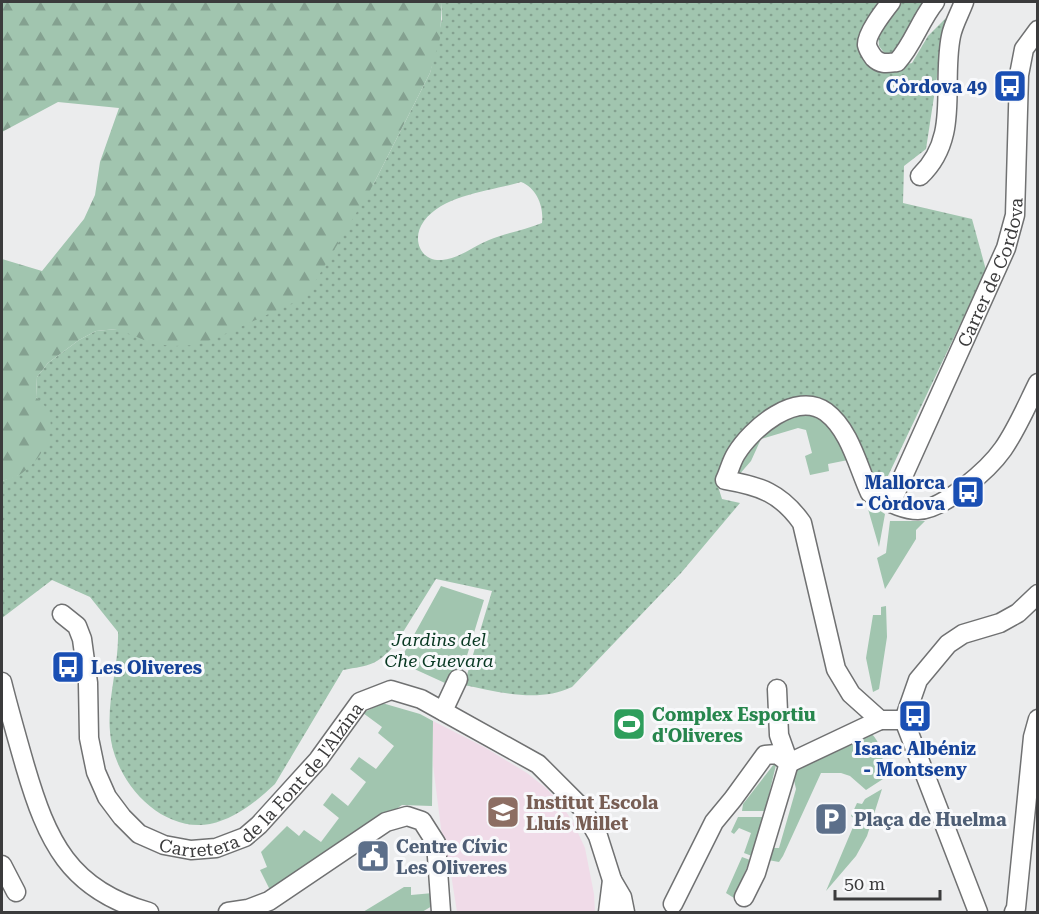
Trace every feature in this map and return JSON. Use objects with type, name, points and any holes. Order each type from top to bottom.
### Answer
[{"type":"street","points":[[891,2],[870,34],[867,44],[878,62],[886,64],[897,62],[905,54],[927,11],[935,2]]},
{"type":"street","points":[[920,176],[933,164],[945,134],[951,36],[964,2]]},
{"type":"street","name":"Carrer de Cordova","points":[[891,503],[1002,250],[1015,215],[1019,75],[1024,49],[1038,30]]},
{"type":"street","points":[[880,720],[851,694],[836,669],[802,523],[791,507],[774,495],[749,484],[725,480],[735,455],[756,428],[787,409],[806,404],[826,412],[852,446],[870,493],[891,503],[917,510],[930,509],[964,487],[1002,451],[1038,383]]},
{"type":"street","points":[[978,912],[904,720],[918,680],[948,644],[963,634],[1000,623],[1018,614],[1038,594]]},
{"type":"street","name":"Carretera de la Font de l'Alzina","points":[[62,614],[77,626],[82,639],[88,683],[91,751],[96,771],[106,797],[139,834],[152,841],[178,849],[216,848],[245,837],[259,825],[318,760],[360,702],[391,690],[421,699],[538,764],[582,808],[598,836],[612,880],[608,912]]},
{"type":"street","points":[[443,711],[458,679]]},
{"type":"street","points":[[2,682],[40,812],[59,852],[82,878],[101,892],[119,902],[149,912]]},
{"type":"street","points":[[744,897],[756,873],[789,763],[779,735],[777,689]]},
{"type":"street","points":[[1014,912],[1038,718]]},
{"type":"street","points":[[789,763],[880,720],[904,720]]},
{"type":"street","points":[[673,904],[714,822],[765,755],[777,754],[789,763]]},
{"type":"street","points":[[228,912],[248,909],[268,901],[378,826],[407,816],[422,821],[435,843],[441,912]]},
{"type":"street","points":[[2,865],[16,892]]},
{"type":"street","points":[[612,880],[622,897],[625,912]]},
{"type":"shaded area","name":"Institut Escola Lluís Millet","points":[[433,721],[484,747],[527,773],[560,803],[573,822],[585,848],[595,912],[457,912],[450,868],[446,868],[433,765]]},
{"type":"green space","points":[[2,2],[442,2],[440,38],[430,73],[373,185],[306,297],[196,345],[154,344],[117,329],[96,331],[79,340],[48,363],[37,377],[36,397],[47,409],[50,420],[50,429],[44,448],[26,470],[2,481],[2,259],[42,271],[84,219],[95,195],[100,162],[119,108],[58,102],[2,132]]},
{"type":"green space","points":[[442,2],[884,2],[858,37],[865,58],[884,69],[912,63],[928,36],[946,18],[926,149],[904,166],[903,203],[972,219],[986,270],[887,478],[872,474],[847,423],[829,409],[798,397],[769,407],[728,449],[716,480],[722,499],[740,503],[681,573],[572,687],[546,694],[518,695],[464,685],[492,591],[436,579],[395,645],[383,657],[372,664],[343,670],[275,784],[253,803],[219,822],[191,825],[173,820],[142,799],[130,784],[113,750],[110,732],[111,694],[117,657],[118,632],[90,597],[52,580],[2,618],[2,481],[18,475],[48,412],[36,397],[37,377],[48,363],[79,340],[96,331],[117,329],[373,185],[430,73],[442,19]],"holes":[[[521,182],[527,185],[538,199],[542,211],[542,223],[489,240],[448,259],[434,260],[423,253],[418,241],[420,228],[424,221],[443,205],[482,191]]]},
{"type":"green space","points":[[898,2],[926,2],[901,52],[885,54],[879,46],[878,34]]},
{"type":"green space","points":[[816,411],[840,441],[848,460],[828,464],[829,471],[810,475],[805,456],[812,453],[806,430],[798,428],[761,439],[751,461],[738,476],[734,475],[746,445],[773,422]]},
{"type":"green space","points":[[866,502],[885,514],[879,547]]},
{"type":"green space","points":[[890,521],[925,521],[916,530],[916,539],[885,589],[877,558],[886,553]]},
{"type":"green space","name":"Jardins del Che Guevara","points":[[441,586],[484,600],[458,685],[441,695],[445,683],[399,662]]},
{"type":"green space","points":[[886,606],[887,637],[879,689],[873,692],[866,658],[873,615],[881,615],[881,607]]},
{"type":"green space","points":[[382,703],[420,714],[433,721],[432,806],[402,805],[272,894],[260,870],[267,867],[261,852],[287,826],[299,836],[304,830],[321,842],[339,818],[323,805],[332,793],[348,806],[366,782],[350,769],[359,757],[376,769],[394,746],[378,733],[382,727],[363,713]]},
{"type":"green space","points":[[867,734],[872,734],[881,750],[883,779],[866,790],[850,776],[841,773],[821,773],[783,856],[779,862],[768,860],[772,848],[779,848],[796,789],[793,776],[795,767]]},
{"type":"green space","points":[[774,764],[776,765],[765,811],[742,811],[743,804]]},
{"type":"green space","points":[[882,789],[867,836],[856,856],[826,891],[856,820],[851,816],[857,803],[862,804],[865,799]]},
{"type":"green space","points":[[738,817],[763,817],[752,856],[744,853],[751,833],[739,828],[734,834],[731,832]]},
{"type":"green space","points":[[742,857],[750,860],[734,898],[726,893]]},
{"type":"green space","points":[[404,887],[411,887],[411,895],[433,893],[432,906],[422,912],[363,912]]},
{"type":"place","name":"Còrdova 49","points":[[1010,86]]},
{"type":"place","name":"Mallorca - Còrdova","points":[[968,492]]},
{"type":"place","name":"Les Oliveres","points":[[68,667]]},
{"type":"place","name":"Isaac Albéniz - Montseny","points":[[915,716]]},
{"type":"place","name":"Complex Esportiu d'Oliveres","points":[[629,724]]},
{"type":"place","name":"Institut Escola Lluís Millet","points":[[503,812]]},
{"type":"place","name":"Plaça de Huelma","points":[[831,819]]},
{"type":"place","name":"Centre Cívic Les Oliveres","points":[[373,856]]}]
